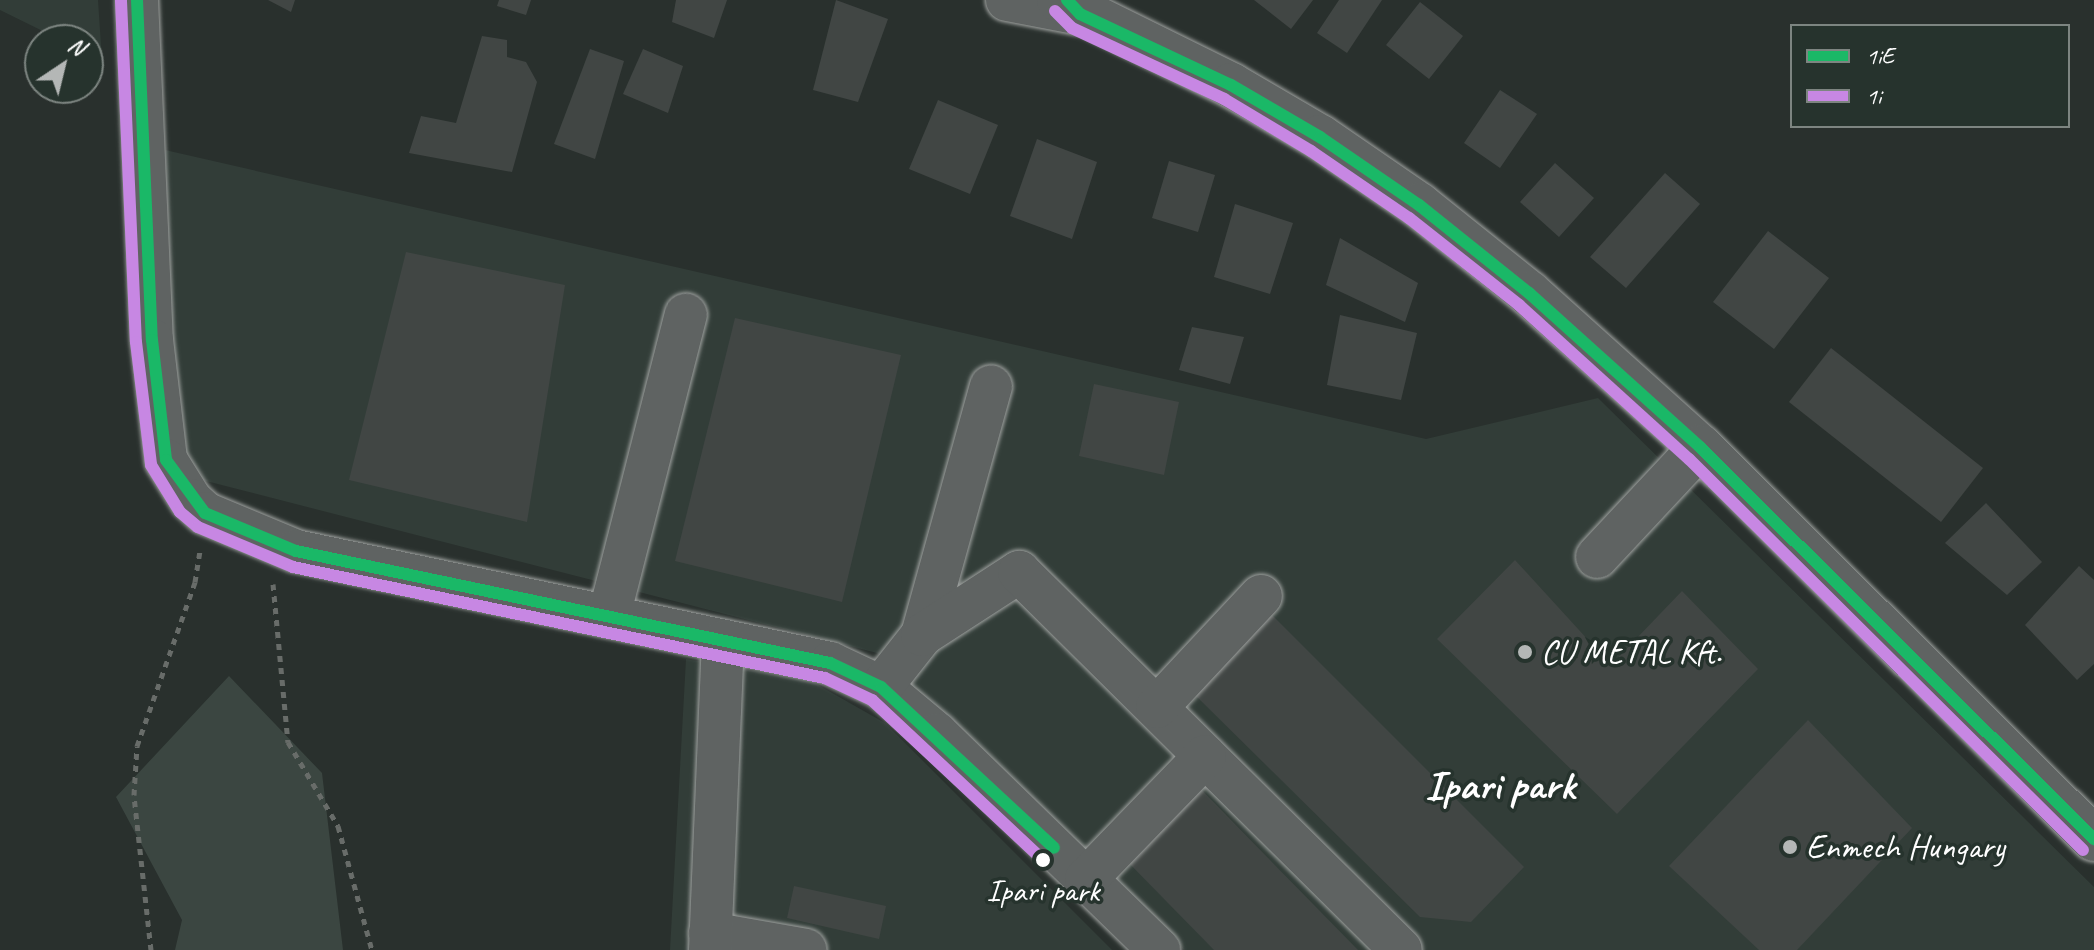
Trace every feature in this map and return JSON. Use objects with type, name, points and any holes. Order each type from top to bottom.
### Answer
[{"type":"main road","points":[[1069,5],[1231,85],[1419,205],[1529,293],[1700,447],[2094,839]]},
{"type":"street","points":[[137,0],[152,340],[166,460],[176,481],[205,513],[269,543],[830,663],[881,687],[1159,950]]},
{"type":"street","points":[[1007,0],[1069,5]]},
{"type":"street","points":[[609,616],[686,315]]},
{"type":"street","points":[[922,635],[991,386]]},
{"type":"street","points":[[1597,557],[1700,447]]},
{"type":"street","points":[[881,687],[922,635],[1019,572],[1401,950]]},
{"type":"street","points":[[1157,707],[1261,596]]},
{"type":"street","points":[[723,641],[710,942],[806,950]]},
{"type":"street","points":[[1086,879],[1205,756]]},
{"type":"path","points":[[151,950],[134,795],[137,746],[195,582],[205,513]]},
{"type":"path","points":[[269,543],[288,742],[338,826],[372,950]]},
{"type":"shaded area","points":[[0,0],[98,0],[100,24],[28,24],[0,10]]},
{"type":"shaded area","points":[[165,150],[1426,439],[1598,398],[2094,887],[2094,950],[1184,950],[877,653],[159,469]]},
{"type":"shaded area","points":[[686,659],[811,681],[885,723],[1112,950],[670,950]]},
{"type":"shaded area","points":[[229,676],[322,773],[343,950],[175,950],[182,920],[116,797]]},
{"type":"building","points":[[268,0],[295,0],[291,12]]},
{"type":"building","points":[[499,0],[531,0],[526,15],[497,6]]},
{"type":"building","points":[[676,0],[727,0],[714,38],[672,22]]},
{"type":"building","points":[[836,0],[888,19],[858,102],[813,90]]},
{"type":"building","points":[[1254,0],[1313,0],[1291,29]]},
{"type":"building","points":[[1339,0],[1382,0],[1347,53],[1317,33]]},
{"type":"building","points":[[1420,2],[1463,36],[1429,79],[1386,45]]},
{"type":"building","points":[[482,36],[507,40],[507,57],[526,62],[537,82],[512,172],[409,153],[421,116],[456,123]]},
{"type":"building","points":[[590,49],[624,61],[595,159],[554,144]]},
{"type":"building","points":[[643,49],[683,66],[668,113],[623,94]]},
{"type":"building","points":[[1500,90],[1537,114],[1500,168],[1464,143]]},
{"type":"building","points":[[938,100],[998,125],[970,194],[909,169]]},
{"type":"building","points":[[1037,139],[1097,162],[1072,239],[1010,216]]},
{"type":"building","points":[[1169,161],[1215,175],[1198,232],[1152,218]]},
{"type":"building","points":[[1555,163],[1594,198],[1559,237],[1520,202]]},
{"type":"building","points":[[1665,173],[1700,204],[1626,288],[1590,257]]},
{"type":"building","points":[[1235,204],[1293,223],[1270,294],[1214,277]]},
{"type":"building","points":[[1768,231],[1829,278],[1774,349],[1713,302]]},
{"type":"building","points":[[1340,238],[1418,283],[1405,322],[1326,285]]},
{"type":"building","points":[[406,252],[565,285],[527,522],[349,480]]},
{"type":"building","points":[[1340,315],[1417,333],[1401,400],[1327,385]]},
{"type":"building","points":[[735,318],[901,355],[842,602],[675,561]]},
{"type":"building","points":[[1192,327],[1244,337],[1230,384],[1179,370]]},
{"type":"building","points":[[1831,348],[1983,468],[1941,522],[1789,402]]},
{"type":"building","points":[[1094,384],[1179,402],[1164,475],[1079,456]]},
{"type":"building","points":[[1986,503],[2042,562],[2007,595],[1945,543]]},
{"type":"building","points":[[1515,560],[1611,665],[1682,591],[1758,669],[1617,814],[1437,639]]},
{"type":"building","points":[[2079,566],[2094,580],[2094,664],[2077,680],[2025,625]]},
{"type":"building","points":[[1271,614],[1524,867],[1471,922],[1420,917],[1195,695]]},
{"type":"building","name":"Enmech Hungary","points":[[1808,720],[1912,828],[1797,950],[1759,950],[1669,866]]},
{"type":"building","points":[[1192,780],[1358,950],[1214,950],[1121,855]]},
{"type":"building","points":[[794,886],[886,906],[879,939],[787,918]]},
{"type":"transit line","name":"1iE","points":[[137,0],[152,340],[166,460],[205,513],[296,551],[830,663],[881,687],[1054,848]]},
{"type":"transit line","name":"1iE","points":[[1067,0],[1080,14],[1231,85],[1320,137],[1419,205],[1529,293],[1700,447],[2094,839]]},
{"type":"transit line","name":"1i","points":[[121,1],[136,342],[151,465],[180,512],[198,527],[293,567],[825,678],[872,700],[1043,860]]},
{"type":"transit line","name":"1i","points":[[1055,11],[1072,28],[1224,99],[1311,151],[1409,218],[1519,305],[1689,459],[2083,850]]},
{"type":"place","name":"CU METAL Kft.","points":[[1525,652]]},
{"type":"place","name":"Enmech Hungary","points":[[1790,847]]},
{"type":"place","name":"Ipari park","points":[[1043,860]]},
{"type":"district","name":"Ipari park","points":[[1500,786]]}]
